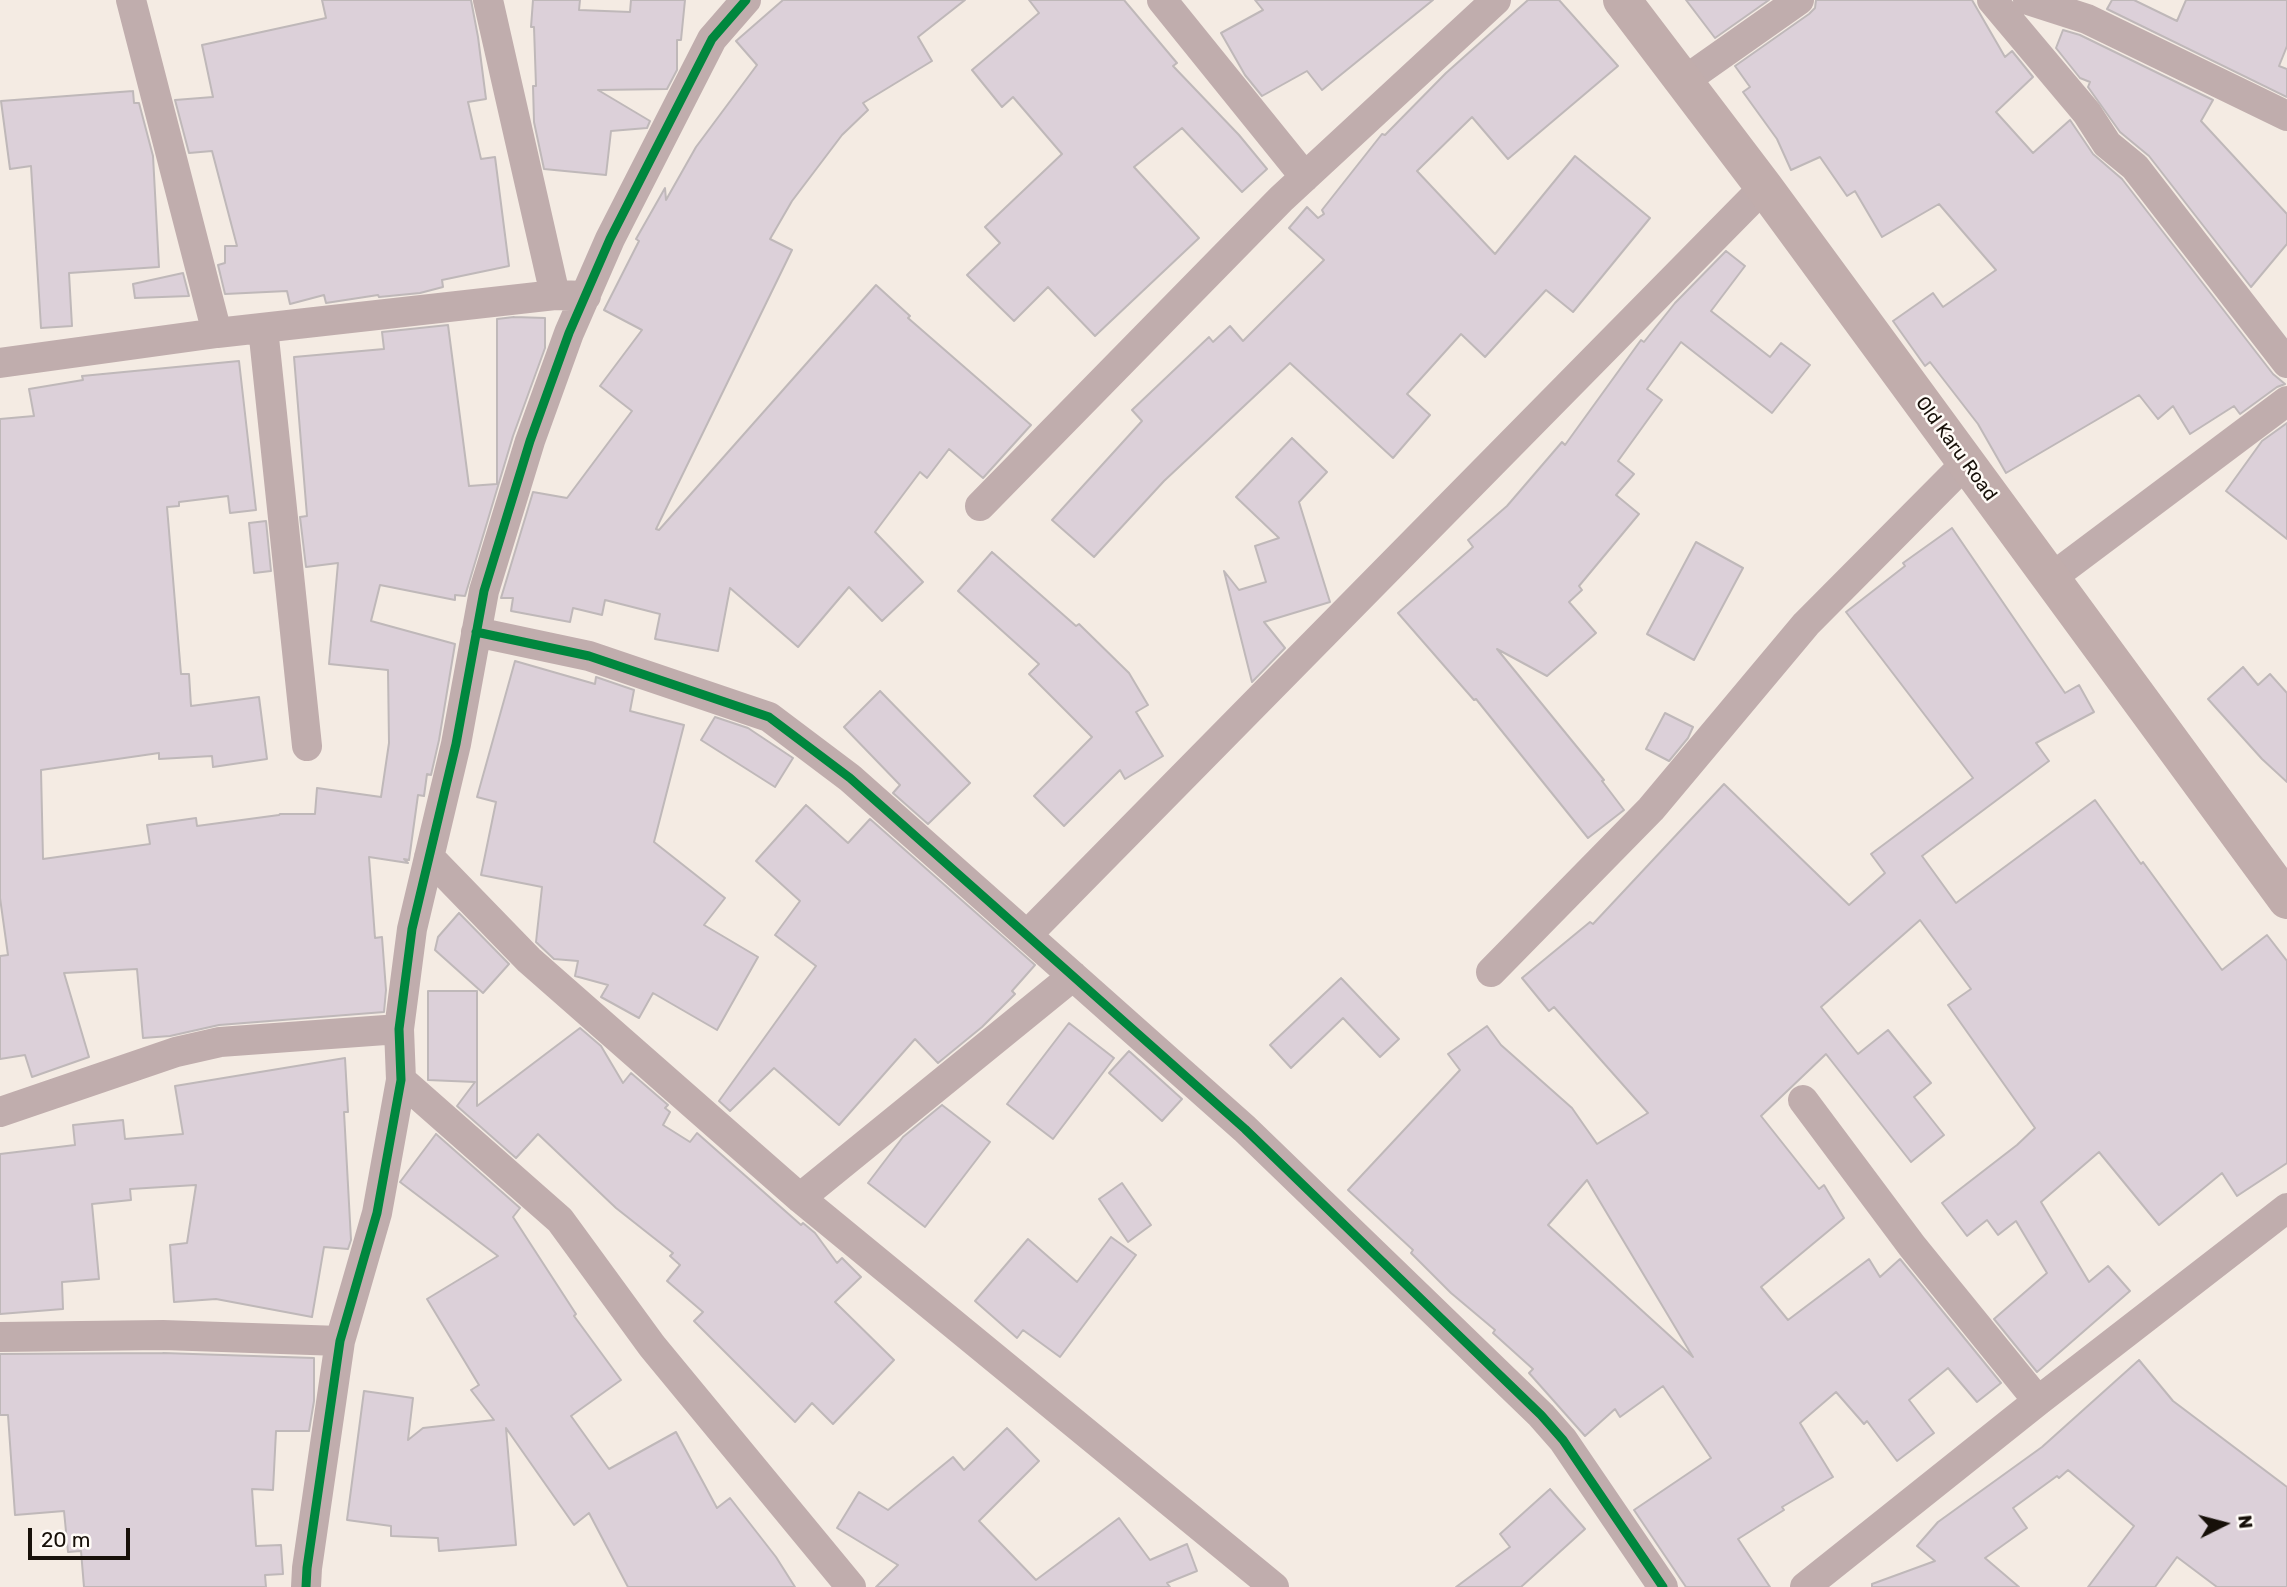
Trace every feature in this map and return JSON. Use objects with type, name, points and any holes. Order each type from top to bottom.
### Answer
[{"type":"main road","name":"Old Karu Road","points":[[1622,0],[1764,187],[2287,900]]},
{"type":"street","points":[[131,0],[217,332]]},
{"type":"street","points":[[488,0],[555,295]]},
{"type":"street","points":[[306,1587],[340,1340],[377,1213],[401,1080],[400,1029],[412,929],[456,744],[484,591],[530,441],[569,333],[610,239],[712,39],[746,0]]},
{"type":"street","points":[[1162,0],[1305,177]]},
{"type":"street","points":[[980,506],[1305,177],[1496,0]]},
{"type":"street","points":[[1684,81],[1799,0]]},
{"type":"street","points":[[1992,0],[2087,113],[2107,144],[2135,167],[2287,363]]},
{"type":"street","points":[[2028,0],[2087,19],[2287,116]]},
{"type":"street","points":[[1027,935],[1764,187]]},
{"type":"street","points":[[0,363],[217,332],[555,295],[586,296]]},
{"type":"street","points":[[263,328],[307,747]]},
{"type":"street","points":[[2051,578],[2287,401]]},
{"type":"street","points":[[1491,972],[1651,809],[1806,624],[1966,463]]},
{"type":"street","points":[[476,632],[589,656],[769,718],[850,778],[1245,1129],[1541,1415],[1563,1440],[1663,1587]]},
{"type":"street","points":[[429,858],[529,960],[800,1198],[1274,1587]]},
{"type":"street","points":[[800,1198],[1073,976]]},
{"type":"street","points":[[0,1112],[176,1052],[220,1042],[400,1029]]},
{"type":"street","points":[[401,1080],[560,1220],[652,1346],[851,1587]]},
{"type":"street","points":[[1803,1100],[1912,1246],[2038,1401]]},
{"type":"street","points":[[1805,1587],[2038,1401],[2287,1208]]},
{"type":"street","points":[[0,1337],[163,1335],[340,1340]]},
{"type":"building","points":[[322,0],[471,0],[486,99],[468,102],[481,159],[495,157],[509,266],[442,280],[443,287],[420,293],[378,295],[326,303],[324,295],[290,304],[287,291],[225,294],[218,265],[225,263],[225,246],[237,246],[212,151],[189,153],[175,100],[213,97],[202,45],[326,18]]},
{"type":"building","points":[[533,0],[580,0],[579,10],[630,12],[631,0],[685,0],[681,40],[677,40],[677,70],[667,89],[598,90],[650,121],[647,128],[611,131],[606,175],[544,169],[534,122],[533,86],[536,86],[534,27],[531,27]]},
{"type":"building","points":[[783,0],[965,0],[918,37],[932,61],[863,103],[868,110],[842,135],[792,201],[770,239],[792,250],[656,529],[659,530],[876,285],[910,316],[908,318],[1031,425],[983,478],[949,449],[927,478],[920,472],[875,532],[923,582],[882,621],[849,587],[798,647],[730,588],[718,651],[655,639],[660,614],[605,600],[602,615],[573,608],[570,622],[511,611],[513,598],[501,598],[533,492],[567,498],[632,411],[600,386],[642,330],[604,310],[639,241],[636,239],[665,188],[666,200],[696,147],[757,65],[736,41]]},
{"type":"building","points":[[1029,0],[1124,0],[1177,63],[1173,66],[1239,135],[1267,169],[1242,192],[1182,128],[1134,167],[1199,238],[1095,336],[1048,287],[1014,321],[967,275],[1000,243],[985,227],[1062,154],[1013,97],[1002,107],[972,70],[1039,13]]},
{"type":"building","points":[[1255,0],[1433,0],[1322,90],[1307,71],[1262,96],[1245,75],[1221,33],[1263,10]]},
{"type":"building","points":[[1528,0],[1559,0],[1618,66],[1508,159],[1472,117],[1417,171],[1495,254],[1575,156],[1650,218],[1573,312],[1546,290],[1485,357],[1461,334],[1407,394],[1430,415],[1393,458],[1290,363],[1164,481],[1094,557],[1052,520],[1142,421],[1132,410],[1209,337],[1213,342],[1230,326],[1243,341],[1324,260],[1289,228],[1307,207],[1318,218],[1324,214],[1322,210],[1382,134],[1385,135],[1446,73]]},
{"type":"building","points":[[1686,0],[1769,0],[1715,38]]},
{"type":"building","points":[[1816,0],[1972,0],[2005,57],[2012,51],[2033,77],[1996,112],[2033,153],[2070,120],[2093,154],[2122,179],[2273,374],[2285,384],[2240,414],[2234,406],[2190,434],[2173,406],[2158,419],[2139,395],[2006,473],[1978,424],[1930,362],[1925,366],[1893,321],[1933,293],[1943,307],[1996,270],[1939,204],[1882,237],[1855,191],[1847,196],[1820,157],[1791,170],[1777,139],[1743,92],[1750,87],[1735,66],[1809,14],[1815,8]]},
{"type":"building","points":[[2112,0],[2134,0],[2177,21],[2186,0],[2287,0],[2287,46],[2279,66],[2287,69],[2287,97],[2107,9]]},
{"type":"building","points":[[2063,30],[2080,35],[2213,100],[2201,121],[2287,214],[2287,244],[2251,287],[2149,156],[2120,132],[2088,87],[2090,82],[2080,78],[2056,48]]},
{"type":"building","points":[[133,91],[134,103],[139,103],[153,156],[159,267],[69,273],[72,326],[41,328],[31,166],[10,169],[1,101]]},
{"type":"building","points":[[1726,251],[1745,266],[1711,311],[1770,357],[1781,343],[1810,365],[1772,413],[1681,342],[1647,389],[1662,400],[1618,461],[1634,474],[1616,495],[1639,514],[1579,586],[1582,590],[1569,602],[1596,633],[1547,676],[1497,649],[1604,780],[1602,781],[1624,810],[1588,838],[1476,699],[1474,700],[1398,613],[1473,547],[1468,540],[1507,506],[1562,442],[1565,445],[1641,340],[1644,342],[1675,303]]},
{"type":"building","points":[[183,273],[189,296],[135,298],[133,284]]},
{"type":"building","points":[[545,318],[545,348],[513,436],[465,596],[455,595],[455,600],[380,585],[371,621],[455,644],[431,775],[427,774],[424,796],[418,795],[409,860],[404,859],[408,863],[369,857],[375,938],[382,937],[386,990],[384,1012],[219,1025],[170,1036],[143,1038],[137,969],[64,973],[89,1057],[32,1077],[25,1055],[0,1059],[0,956],[8,955],[0,898],[0,419],[34,416],[29,389],[83,380],[82,376],[239,361],[256,510],[230,513],[228,496],[179,502],[179,506],[167,507],[181,674],[189,674],[191,706],[259,697],[267,759],[213,767],[212,756],[159,759],[159,753],[41,770],[43,859],[150,844],[147,825],[196,818],[197,826],[280,814],[315,814],[317,788],[381,797],[389,743],[388,670],[329,664],[338,563],[306,567],[300,517],[307,516],[294,357],[384,349],[382,332],[448,325],[469,486],[497,484],[497,319]]},
{"type":"building","points":[[2287,423],[2287,539],[2226,491],[2262,441]]},
{"type":"building","points":[[1292,438],[1327,472],[1299,502],[1330,602],[1264,622],[1285,648],[1252,682],[1224,571],[1239,590],[1266,582],[1255,546],[1279,538],[1236,497]]},
{"type":"building","points":[[266,521],[271,571],[254,573],[249,523]]},
{"type":"building","points":[[1952,528],[2065,693],[2079,685],[2094,712],[2036,743],[2049,761],[1922,856],[1956,903],[2095,800],[2222,970],[2267,935],[2287,961],[2287,1163],[2237,1196],[2222,1173],[2159,1225],[2099,1152],[2041,1202],[2089,1282],[2108,1266],[2130,1291],[2037,1372],[1994,1319],[2047,1273],[2016,1221],[1998,1235],[1987,1220],[1967,1236],[1942,1203],[2035,1128],[1948,1005],[1971,989],[1920,920],[1821,1007],[1858,1054],[1888,1030],[1931,1083],[1914,1097],[1944,1135],[1911,1162],[1826,1054],[1761,1116],[1819,1189],[1824,1185],[1844,1218],[1761,1287],[1788,1320],[1869,1259],[1880,1277],[1900,1259],[2001,1383],[1977,1402],[1948,1368],[1909,1400],[1934,1433],[1897,1461],[1867,1421],[1864,1424],[1836,1392],[1800,1423],[1833,1477],[1782,1507],[1784,1510],[1738,1539],[1770,1587],[1686,1587],[1634,1510],[1711,1458],[1663,1386],[1620,1417],[1615,1409],[1585,1436],[1529,1373],[1533,1369],[1493,1333],[1495,1330],[1451,1293],[1411,1253],[1413,1250],[1348,1190],[1460,1070],[1448,1054],[1487,1026],[1501,1045],[1572,1108],[1597,1144],[1648,1113],[1554,1007],[1549,1011],[1522,978],[1590,922],[1593,924],[1724,784],[1849,905],[1885,873],[1871,854],[1973,778],[1846,612],[1905,566],[1903,563]],"holes":[[[1587,1180],[1693,1357],[1548,1225]]]},
{"type":"building","points":[[1696,542],[1743,568],[1694,660],[1647,634]]},
{"type":"building","points":[[992,552],[1076,626],[1079,624],[1129,673],[1148,705],[1136,712],[1163,756],[1125,779],[1120,770],[1064,826],[1034,796],[1092,737],[1029,674],[1039,664],[958,591]]},
{"type":"building","points":[[515,661],[595,684],[596,677],[634,690],[630,711],[684,725],[654,842],[725,898],[704,925],[758,957],[717,1030],[653,993],[639,1018],[601,997],[608,985],[575,976],[578,961],[554,959],[536,942],[542,887],[481,875],[496,802],[477,797]]},
{"type":"building","points":[[2243,667],[2258,685],[2270,674],[2287,693],[2287,782],[2262,759],[2208,699]]},
{"type":"building","points":[[880,691],[970,783],[928,824],[893,793],[900,785],[844,727]]},
{"type":"building","points":[[1665,713],[1693,727],[1688,738],[1669,761],[1646,749]]},
{"type":"building","points":[[715,717],[748,728],[793,758],[775,787],[701,740]]},
{"type":"building","points":[[806,805],[848,843],[870,819],[1035,965],[1012,991],[1015,994],[982,1027],[938,1063],[915,1039],[839,1125],[774,1068],[730,1111],[719,1101],[816,966],[775,935],[800,901],[756,861]]},
{"type":"building","points":[[459,913],[509,964],[483,993],[435,950],[438,937]]},
{"type":"building","points":[[1341,978],[1399,1039],[1380,1057],[1343,1018],[1291,1068],[1270,1045]]},
{"type":"building","points":[[428,991],[477,991],[477,1106],[580,1028],[601,1046],[623,1083],[631,1073],[668,1105],[665,1108],[670,1112],[663,1125],[690,1142],[697,1133],[801,1225],[803,1223],[815,1233],[837,1263],[842,1258],[861,1277],[835,1302],[894,1360],[833,1424],[812,1403],[795,1422],[694,1321],[703,1312],[667,1281],[680,1265],[670,1256],[673,1253],[616,1208],[538,1134],[516,1158],[457,1106],[475,1082],[428,1080]]},
{"type":"building","points":[[1069,1023],[1114,1058],[1053,1139],[1007,1104]]},
{"type":"building","points":[[1129,1051],[1182,1099],[1162,1121],[1109,1073]]},
{"type":"building","points":[[345,1058],[348,1112],[344,1112],[351,1240],[348,1249],[324,1247],[312,1317],[216,1299],[174,1302],[170,1245],[187,1243],[196,1185],[130,1189],[131,1200],[92,1204],[99,1279],[62,1282],[63,1309],[0,1314],[0,1154],[75,1145],[73,1125],[123,1120],[125,1139],[183,1134],[175,1086]]},
{"type":"building","points":[[942,1105],[990,1142],[925,1227],[868,1183],[903,1137]]},
{"type":"building","points":[[436,1134],[520,1208],[513,1217],[576,1314],[574,1316],[621,1380],[571,1416],[609,1469],[676,1432],[717,1508],[730,1498],[776,1557],[795,1587],[628,1587],[589,1513],[574,1525],[506,1428],[516,1545],[439,1551],[438,1538],[391,1536],[391,1526],[347,1520],[364,1391],[413,1398],[408,1440],[423,1428],[494,1420],[471,1390],[479,1385],[427,1299],[498,1256],[400,1182]]},
{"type":"building","points":[[1122,1183],[1151,1225],[1128,1242],[1099,1199]]},
{"type":"building","points":[[1111,1237],[1136,1255],[1060,1357],[1023,1330],[1017,1338],[975,1301],[1028,1239],[1077,1282]]},
{"type":"building","points":[[163,1353],[314,1358],[314,1401],[309,1431],[276,1431],[273,1490],[252,1489],[256,1546],[281,1545],[283,1574],[265,1575],[266,1587],[84,1587],[81,1551],[68,1552],[64,1511],[15,1515],[8,1415],[0,1415],[0,1354]]},
{"type":"building","points":[[2139,1360],[2173,1401],[2287,1487],[2287,1587],[2217,1587],[2177,1557],[2155,1587],[2088,1587],[2134,1526],[2068,1470],[2013,1508],[2027,1528],[1985,1558],[2019,1587],[1872,1587],[1872,1584],[1935,1561],[1917,1546],[1938,1522],[2042,1447]]},
{"type":"building","points":[[1007,1428],[1039,1461],[979,1521],[1036,1580],[1119,1518],[1150,1560],[1187,1544],[1197,1571],[1167,1583],[1170,1587],[876,1587],[898,1565],[837,1528],[859,1492],[888,1510],[953,1457],[964,1470]]},
{"type":"building","points":[[1550,1489],[1585,1529],[1521,1587],[1456,1587],[1510,1547],[1500,1534]]},
{"type":"cycle path","points":[[306,1587],[340,1341],[377,1213],[401,1080],[399,1029],[412,929],[456,744],[484,591],[530,441],[569,333],[610,239],[712,39],[746,0]]},
{"type":"cycle path","points":[[476,632],[589,656],[769,717],[850,778],[1245,1129],[1541,1415],[1563,1440],[1663,1587]]}]
